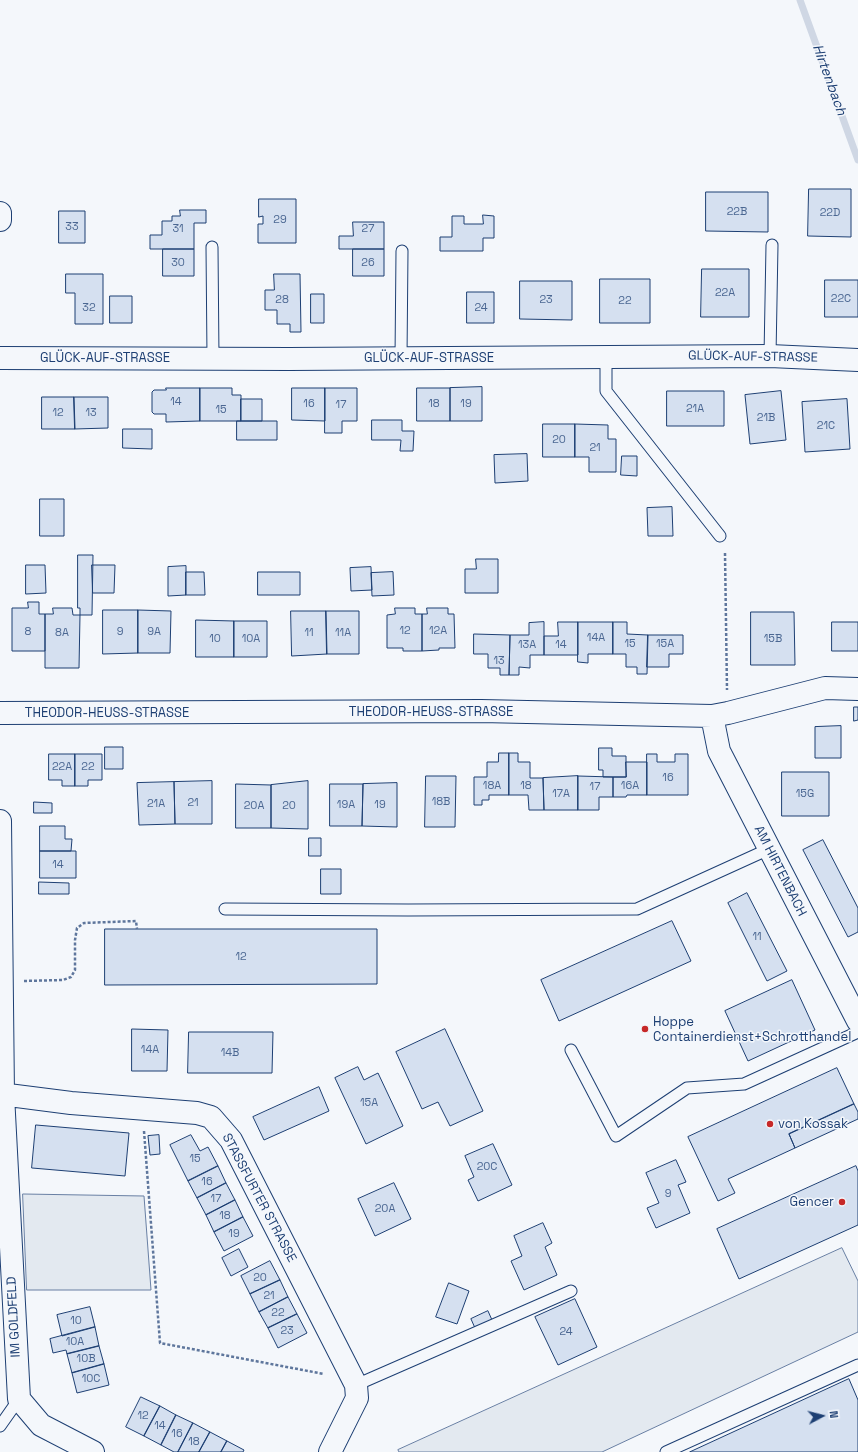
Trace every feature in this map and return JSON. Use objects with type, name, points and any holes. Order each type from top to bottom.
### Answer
[{"type":"street","points":[[0,213],[0,220]]},
{"type":"street","name":"GLÜCK-AUF-STRASSE","points":[[0,358],[770,356],[858,360]]},
{"type":"street","name":"THEODOR-HEUSS-STRASSE","points":[[0,714],[481,711],[720,715],[825,688],[858,689]]},
{"type":"street","name":"AM HIRTENBACH","points":[[720,715],[719,751],[858,1021]]},
{"type":"street","name":"IM GOLDFELD","points":[[0,821],[2,1094],[19,1399]]},
{"type":"street","name":"STASSFURTER STRASSE","points":[[2,1094],[71,1103],[197,1113],[211,1117],[231,1140],[354,1380]]},
{"type":"street","points":[[330,1452],[357,1398],[354,1380]]},
{"type":"street","points":[[19,1399],[41,1425],[93,1452]]},
{"type":"lane","points":[[770,356],[772,245]]},
{"type":"lane","points":[[212,247],[212,358]]},
{"type":"lane","points":[[401,358],[402,251]]},
{"type":"lane","points":[[606,357],[606,391],[720,536]]},
{"type":"lane","points":[[225,909],[637,909],[769,849]]},
{"type":"lane","points":[[571,1050],[616,1136],[687,1088],[744,1084],[858,1032]]},
{"type":"lane","points":[[354,1380],[571,1291]]},
{"type":"lane","points":[[666,1452],[858,1365]]},
{"type":"lane","points":[[0,1426],[19,1399]]},
{"type":"path","points":[[720,536],[726,556],[727,697],[720,715]]},
{"type":"path","points":[[2,981],[63,980],[71,977],[75,970],[75,940],[77,928],[84,923],[136,921],[137,929]]},
{"type":"path","points":[[142,1109],[160,1343],[354,1380]]},
{"type":"shaded area","points":[[23,1194],[144,1196],[151,1290],[27,1290]]},
{"type":"shaded area","points":[[842,1248],[858,1281],[858,1332],[602,1452],[399,1452],[398,1450]]},
{"type":"building","points":[[809,189],[851,189],[851,237],[808,236]]},
{"type":"building","points":[[706,192],[768,192],[768,232],[706,231]]},
{"type":"building","points":[[259,199],[296,199],[296,243],[258,243],[258,224],[263,224],[263,216],[259,217]]},
{"type":"building","points":[[180,210],[206,210],[206,223],[194,223],[194,249],[150,249],[150,235],[162,235],[162,221],[172,221],[172,216],[180,216]]},
{"type":"building","points":[[59,211],[85,211],[85,243],[59,243]]},
{"type":"building","points":[[483,215],[494,216],[494,238],[483,238],[483,251],[440,251],[440,237],[452,237],[452,216],[464,216],[464,224],[483,224]]},
{"type":"building","points":[[353,222],[384,222],[384,249],[339,249],[339,236],[353,236]]},
{"type":"building","points":[[163,249],[194,249],[194,276],[163,276]]},
{"type":"building","points":[[353,249],[384,249],[384,276],[353,276]]},
{"type":"building","points":[[702,269],[749,269],[749,317],[701,317]]},
{"type":"building","points":[[66,274],[103,274],[103,324],[75,324],[75,293],[66,293]]},
{"type":"building","points":[[274,274],[300,274],[301,332],[290,332],[290,324],[277,324],[277,310],[265,310],[265,290],[274,290]]},
{"type":"building","points":[[600,279],[650,279],[650,323],[600,323]]},
{"type":"building","points":[[825,280],[858,280],[858,317],[825,317]]},
{"type":"building","points":[[520,281],[572,281],[572,320],[520,319]]},
{"type":"building","points":[[467,292],[494,292],[494,323],[467,323]]},
{"type":"building","points":[[311,294],[324,294],[324,323],[311,323]]},
{"type":"building","points":[[110,296],[132,296],[132,323],[110,323]]},
{"type":"building","points":[[482,387],[482,421],[450,421],[450,388]]},
{"type":"building","points":[[166,388],[200,388],[200,421],[166,422],[166,414],[154,414],[152,412],[152,392],[154,390],[166,390]]},
{"type":"building","points":[[200,388],[232,388],[232,395],[241,395],[241,421],[200,421]]},
{"type":"building","points":[[292,388],[325,388],[325,421],[292,420]]},
{"type":"building","points":[[325,388],[357,388],[357,421],[342,421],[342,433],[325,433]]},
{"type":"building","points":[[417,388],[450,388],[450,421],[417,421]]},
{"type":"building","points":[[667,391],[724,391],[724,426],[667,426]]},
{"type":"building","points":[[781,391],[786,440],[750,444],[745,395]]},
{"type":"building","points":[[42,397],[74,397],[75,429],[42,429]]},
{"type":"building","points":[[74,397],[108,397],[108,428],[75,429]]},
{"type":"building","points":[[241,399],[262,399],[262,421],[241,421]]},
{"type":"building","points":[[847,399],[850,449],[805,452],[802,402]]},
{"type":"building","points":[[372,420],[402,420],[402,431],[414,431],[413,451],[400,451],[401,440],[372,440]]},
{"type":"building","points":[[237,421],[277,421],[277,440],[237,440]]},
{"type":"building","points":[[543,424],[575,424],[575,457],[543,457]]},
{"type":"building","points":[[575,424],[608,425],[608,439],[616,439],[616,472],[589,472],[589,457],[575,457]]},
{"type":"building","points":[[123,429],[152,429],[152,449],[123,448]]},
{"type":"building","points":[[527,454],[528,481],[495,483],[494,455]]},
{"type":"building","points":[[622,456],[637,456],[637,476],[621,475]]},
{"type":"building","points":[[40,499],[64,499],[64,536],[40,536]]},
{"type":"building","points":[[672,507],[673,536],[648,536],[647,508]]},
{"type":"building","points":[[78,555],[93,555],[92,615],[80,615],[80,608],[78,608]]},
{"type":"building","points":[[476,559],[498,559],[498,593],[465,593],[465,569],[476,569]]},
{"type":"building","points":[[26,565],[45,565],[46,593],[26,594]]},
{"type":"building","points":[[92,565],[115,565],[114,593],[93,593]]},
{"type":"building","points":[[186,566],[186,595],[168,596],[168,567]]},
{"type":"building","points":[[371,567],[372,590],[351,591],[350,568]]},
{"type":"building","points":[[186,572],[204,572],[205,595],[186,595]]},
{"type":"building","points":[[258,572],[300,572],[300,595],[258,595]]},
{"type":"building","points":[[393,572],[394,595],[372,596],[371,573]]},
{"type":"building","points":[[28,602],[39,602],[39,614],[45,614],[45,651],[12,651],[12,608],[28,608]]},
{"type":"building","points":[[53,608],[72,608],[73,615],[80,615],[79,668],[45,668],[45,614],[53,614]]},
{"type":"building","points":[[395,608],[415,608],[415,614],[422,614],[422,651],[403,651],[403,648],[387,648],[387,615],[395,614]]},
{"type":"building","points":[[427,608],[448,608],[448,614],[454,614],[455,648],[439,648],[439,650],[422,651],[422,614],[427,614]]},
{"type":"building","points":[[103,610],[138,610],[138,653],[103,654]]},
{"type":"building","points":[[138,610],[171,611],[170,653],[138,653]]},
{"type":"building","points":[[291,611],[326,611],[327,654],[292,656]]},
{"type":"building","points":[[326,611],[359,611],[359,654],[327,654]]},
{"type":"building","points":[[751,612],[794,612],[795,665],[751,665]]},
{"type":"building","points":[[196,620],[234,621],[234,657],[196,657]]},
{"type":"building","points":[[234,621],[267,621],[267,657],[234,657]]},
{"type":"building","points":[[544,622],[544,655],[530,655],[530,668],[519,667],[519,675],[509,675],[510,635],[529,635],[529,623]]},
{"type":"building","points":[[558,622],[578,622],[578,655],[544,655],[544,636],[558,636]]},
{"type":"building","points":[[578,622],[613,622],[613,654],[588,654],[588,663],[578,662]]},
{"type":"building","points":[[613,622],[627,622],[627,634],[648,635],[647,674],[637,674],[637,667],[626,667],[626,654],[613,654]]},
{"type":"building","points":[[832,622],[858,622],[858,651],[832,651]]},
{"type":"building","points":[[474,634],[510,635],[509,675],[500,675],[500,668],[488,668],[488,654],[474,654]]},
{"type":"building","points":[[648,635],[683,635],[683,654],[669,654],[669,667],[647,667]]},
{"type":"building","points":[[854,707],[858,707],[858,720],[854,721]]},
{"type":"building","points":[[841,726],[841,758],[815,758],[815,727]]},
{"type":"building","points":[[105,747],[123,747],[123,769],[105,769]]},
{"type":"building","points":[[599,748],[612,748],[612,756],[626,756],[626,777],[603,777],[603,770],[599,770]]},
{"type":"building","points":[[499,753],[509,753],[509,795],[489,795],[489,800],[482,800],[482,805],[474,805],[474,777],[487,777],[487,762],[498,762]]},
{"type":"building","points":[[509,753],[518,753],[518,762],[530,762],[530,778],[543,778],[544,810],[529,810],[528,795],[509,795]]},
{"type":"building","points":[[49,754],[75,754],[75,786],[62,786],[62,780],[49,780]]},
{"type":"building","points":[[75,754],[102,754],[102,780],[88,780],[88,786],[75,786]]},
{"type":"building","points":[[647,754],[657,754],[657,762],[675,762],[675,754],[688,754],[688,795],[647,795]]},
{"type":"building","points":[[626,762],[647,762],[647,795],[613,797],[613,777],[626,777]]},
{"type":"building","points":[[782,772],[829,772],[829,816],[782,816]]},
{"type":"building","points":[[426,776],[456,776],[455,827],[425,827]]},
{"type":"building","points":[[578,776],[613,777],[613,797],[599,797],[599,810],[578,810]]},
{"type":"building","points":[[578,776],[578,810],[544,810],[543,778]]},
{"type":"building","points":[[212,781],[212,824],[175,824],[174,782]]},
{"type":"building","points":[[308,781],[308,829],[271,828],[271,785]]},
{"type":"building","points":[[174,782],[175,824],[139,825],[137,783]]},
{"type":"building","points":[[397,783],[397,827],[362,826],[363,784]]},
{"type":"building","points":[[236,784],[271,785],[271,828],[236,828]]},
{"type":"building","points":[[330,784],[363,784],[362,826],[330,826]]},
{"type":"building","points":[[34,802],[52,803],[52,813],[34,813]]},
{"type":"building","points":[[40,826],[65,826],[65,839],[72,839],[71,851],[40,851]]},
{"type":"building","points":[[309,838],[321,838],[321,856],[309,856]]},
{"type":"building","points":[[823,840],[858,908],[858,932],[848,937],[803,850]]},
{"type":"building","points":[[40,851],[76,851],[76,878],[40,878]]},
{"type":"building","points":[[321,869],[341,869],[341,894],[321,894]]},
{"type":"building","points":[[39,882],[69,883],[69,894],[39,894]]},
{"type":"building","points":[[747,893],[787,971],[767,981],[728,903]]},
{"type":"building","points":[[672,921],[691,961],[559,1021],[541,980]]},
{"type":"building","points":[[105,929],[377,929],[377,984],[105,985]]},
{"type":"building","points":[[792,980],[815,1030],[748,1061],[725,1011]]},
{"type":"building","points":[[132,1029],[168,1030],[167,1071],[132,1071]]},
{"type":"building","points":[[445,1029],[483,1111],[450,1126],[438,1102],[422,1109],[396,1052]]},
{"type":"building","points":[[189,1032],[273,1032],[272,1073],[188,1073]]},
{"type":"building","points":[[358,1067],[364,1080],[378,1073],[403,1126],[366,1144],[335,1078]]},
{"type":"building","points":[[837,1068],[854,1104],[789,1134],[795,1148],[728,1179],[735,1193],[718,1201],[688,1137]]},
{"type":"building","points":[[319,1087],[329,1111],[264,1140],[253,1117]]},
{"type":"building","points":[[854,1104],[858,1112],[858,1119],[795,1148],[789,1134]]},
{"type":"building","points":[[36,1125],[129,1133],[125,1176],[32,1168]]},
{"type":"building","points":[[159,1135],[160,1154],[150,1155],[148,1136]]},
{"type":"building","points":[[191,1135],[200,1151],[208,1147],[218,1166],[188,1181],[170,1145]]},
{"type":"building","points":[[493,1144],[512,1185],[478,1201],[468,1180],[474,1177],[465,1156]]},
{"type":"building","points":[[676,1160],[686,1182],[678,1185],[690,1213],[656,1228],[647,1208],[659,1203],[646,1173]]},
{"type":"building","points":[[218,1166],[226,1183],[197,1198],[188,1181]]},
{"type":"building","points":[[856,1166],[858,1171],[858,1225],[739,1279],[717,1229]]},
{"type":"building","points":[[226,1183],[235,1200],[206,1215],[197,1198]]},
{"type":"building","points":[[394,1183],[411,1219],[375,1236],[358,1199]]},
{"type":"building","points":[[235,1200],[243,1217],[214,1232],[206,1215]]},
{"type":"building","points":[[243,1217],[253,1236],[224,1251],[214,1232]]},
{"type":"building","points":[[543,1223],[552,1243],[545,1247],[557,1275],[524,1290],[511,1261],[522,1256],[514,1236]]},
{"type":"building","points":[[239,1249],[248,1267],[231,1276],[222,1258]]},
{"type":"building","points":[[270,1261],[280,1280],[250,1294],[241,1276]]},
{"type":"building","points":[[280,1280],[288,1297],[259,1312],[250,1294]]},
{"type":"building","points":[[449,1283],[469,1291],[457,1324],[436,1317]]},
{"type":"building","points":[[288,1297],[297,1314],[268,1328],[259,1312]]},
{"type":"building","points":[[575,1299],[597,1347],[558,1365],[535,1317]]},
{"type":"building","points":[[90,1307],[95,1327],[62,1336],[57,1315]]},
{"type":"building","points":[[488,1311],[492,1320],[475,1328],[471,1319]]},
{"type":"building","points":[[297,1314],[307,1333],[278,1348],[268,1328]]},
{"type":"building","points":[[95,1327],[99,1346],[67,1354],[66,1350],[53,1353],[50,1339]]},
{"type":"building","points":[[99,1346],[104,1364],[72,1373],[67,1354]]},
{"type":"building","points":[[104,1364],[109,1385],[77,1393],[72,1373]]},
{"type":"building","points":[[849,1379],[858,1400],[858,1452],[690,1452]]},
{"type":"building","points":[[141,1397],[160,1406],[144,1436],[126,1427]]},
{"type":"building","points":[[160,1406],[176,1415],[161,1445],[144,1436]]},
{"type":"building","points":[[176,1415],[193,1423],[178,1452],[174,1452],[161,1445]]},
{"type":"building","points":[[193,1423],[210,1432],[199,1452],[178,1452]]},
{"type":"building","points":[[210,1432],[227,1441],[221,1452],[199,1452]]},
{"type":"building","points":[[227,1441],[244,1450],[243,1452],[221,1452]]},
{"type":"waterway","name":"Hirtenbach","points":[[800,0],[858,160]]},
{"type":"place","name":"Hoppe Containerdienst+Schrotthandel","points":[[645,1029]]},
{"type":"place","name":"von Kossak","points":[[770,1124]]},
{"type":"place","name":"Gencer","points":[[842,1202]]}]
